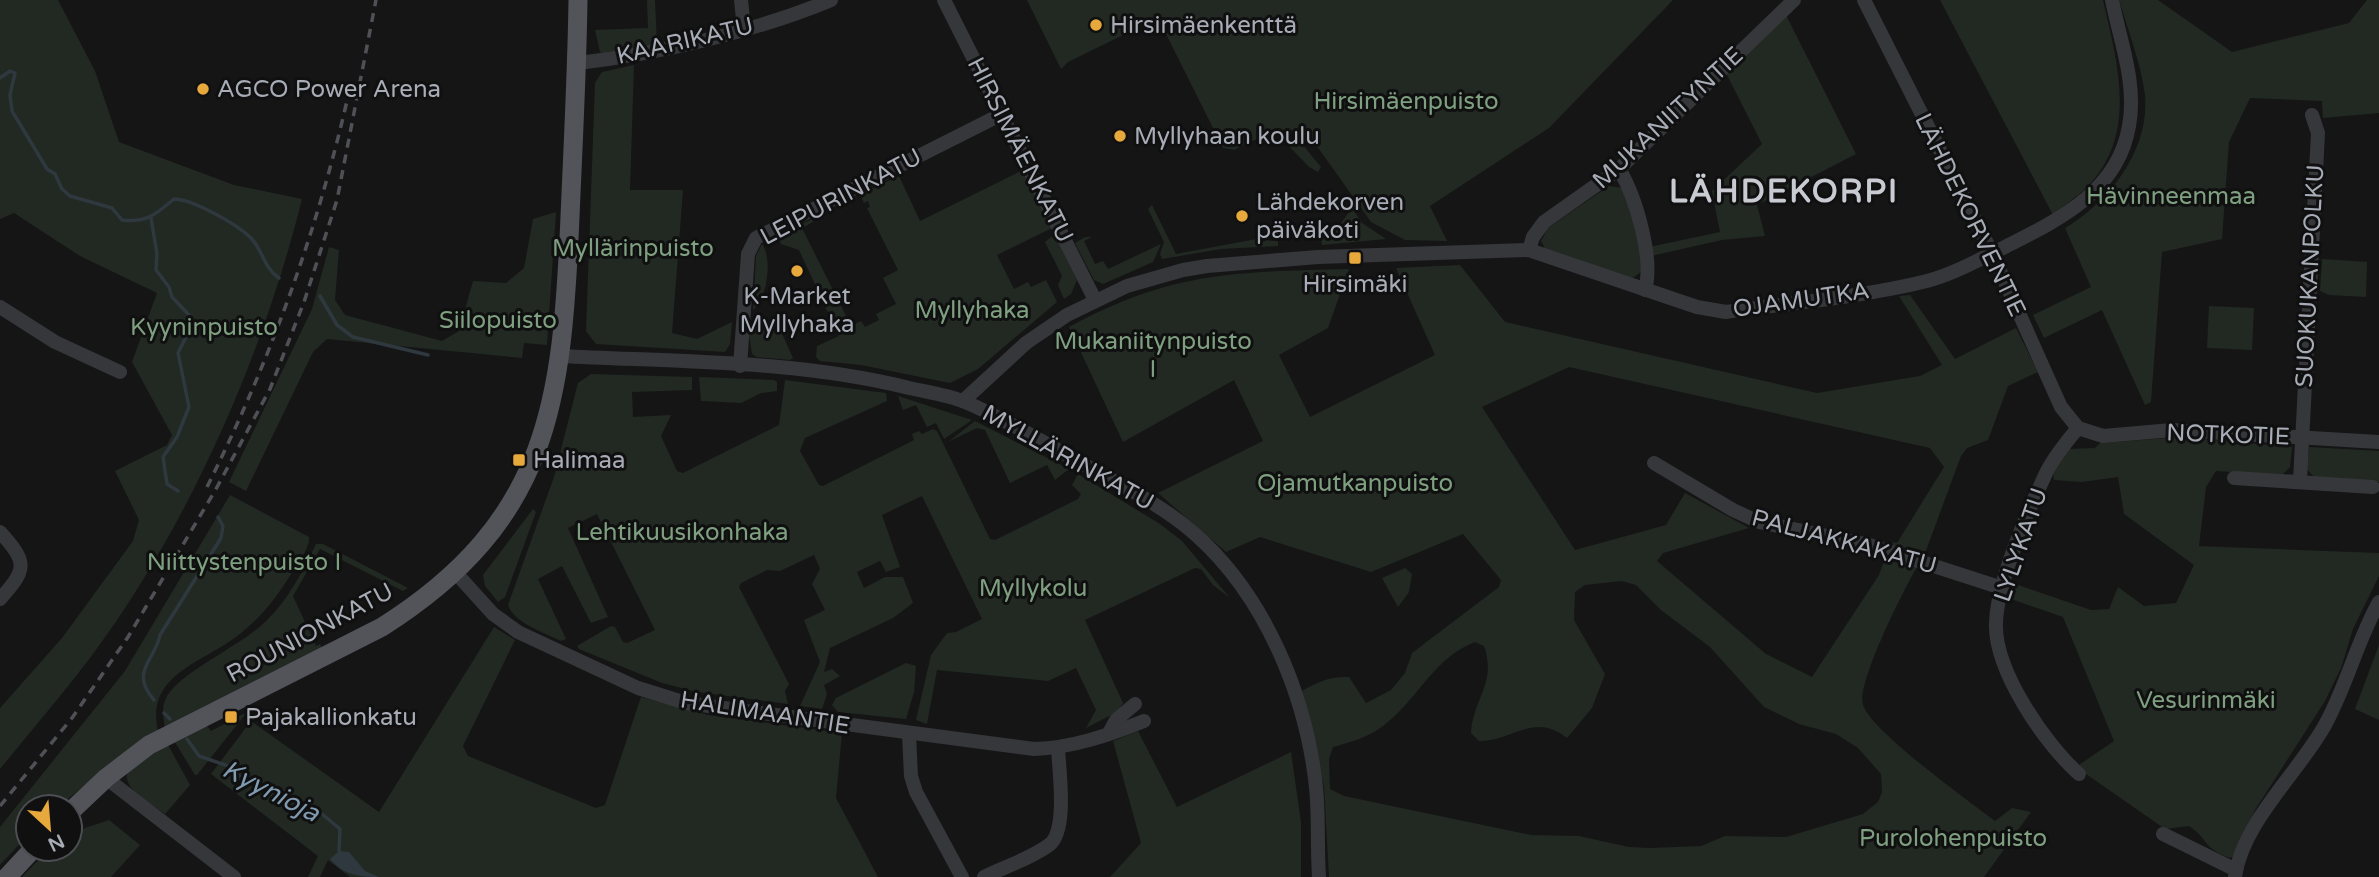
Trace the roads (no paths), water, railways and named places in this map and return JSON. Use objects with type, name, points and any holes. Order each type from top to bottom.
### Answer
[{"type":"main road","name":"ROUNIONKATU","points":[[84,799],[149,745],[382,627],[455,572],[503,516],[531,467],[554,397],[561,356],[578,63],[578,0]]},
{"type":"main road","points":[[7,877],[20,863]]},
{"type":"street","points":[[741,0],[744,28]]},
{"type":"street","name":"KAARIKATU","points":[[578,63],[654,51],[744,28],[831,0]]},
{"type":"street","name":"HIRSIMÄENKATU","points":[[944,0],[1095,300]]},
{"type":"street","name":"MUKANIITYNTIE","points":[[1529,250],[1533,237],[1544,222],[1619,169],[1794,0]]},
{"type":"street","name":"LÄHDEKORVENTIE","points":[[1864,0],[1992,253],[2043,371],[2065,413],[2078,428]]},
{"type":"street","name":"OJAMUTKA","points":[[1529,250],[1645,290],[1726,313],[1924,282],[1992,253],[2059,220],[2096,191],[2117,161],[2129,128],[2132,94],[2112,0]]},
{"type":"street","name":"LEIPURINKATU","points":[[740,366],[748,254],[756,238],[1002,114]]},
{"type":"street","name":"SUOKUKANPOLKU","points":[[2300,481],[2318,134],[2312,116]]},
{"type":"street","points":[[1619,169],[1636,208],[1649,271],[1645,290]]},
{"type":"street","points":[[963,401],[1026,344],[1095,300],[1127,286],[1182,270],[1245,261],[1529,250]]},
{"type":"street","points":[[0,307],[55,342],[120,372]]},
{"type":"street","name":"MYLLÄRINKATU","points":[[561,356],[803,369],[868,378],[963,401],[1152,503],[1194,533],[1219,558],[1240,585],[1273,641],[1305,727],[1316,789],[1319,877]]},
{"type":"street","name":"NOTKOTIE","points":[[2078,428],[2103,436],[2172,430],[2379,442]]},
{"type":"street","name":"LYLYKATU","points":[[2078,428],[2048,469],[2002,588],[1996,622],[2007,665],[2034,722],[2061,758],[2079,774]]},
{"type":"street","name":"PALJAKKAKATU","points":[[1654,463],[1733,510],[1759,522],[1866,544],[2002,588]]},
{"type":"street","points":[[2234,478],[2374,487]]},
{"type":"street","points":[[0,532],[21,560],[19,578],[0,599]]},
{"type":"street","name":"HALIMAANTIE","points":[[455,572],[506,625],[659,695],[717,709],[1034,749],[1058,748],[1090,741],[1110,731],[1144,721]]},
{"type":"street","points":[[2163,834],[2236,874],[2257,824],[2329,719],[2365,627],[2379,602]]},
{"type":"street","name":"HALIMAANTIE","points":[[1110,731],[1116,720],[1135,704]]},
{"type":"street","points":[[909,734],[911,776],[916,792],[962,877]]},
{"type":"street","points":[[984,877],[1050,845],[1058,835],[1061,819],[1058,748]]},
{"type":"street","points":[[106,778],[234,877]]},
{"type":"waterway","points":[[0,78],[10,71],[15,73],[10,95],[12,111],[47,169],[55,174],[62,189],[70,196],[112,208],[122,220],[131,221],[151,216],[174,199],[192,203],[236,226],[251,238],[270,269],[279,278]]},
{"type":"waterway","name":"Kyynioja","points":[[151,218],[157,254],[156,270],[169,287],[172,297],[189,315],[187,335],[178,353],[189,407],[177,437],[163,457],[167,484],[178,491]]},
{"type":"waterway","points":[[320,296],[337,325],[353,337],[428,355]]},
{"type":"waterway","name":"Kyynioja","points":[[154,700],[144,681],[146,666],[160,635],[221,538],[223,526],[218,517]]},
{"type":"waterway","name":"Kyynioja","points":[[164,713],[170,719]]},
{"type":"waterway","name":"Kyynioja","points":[[187,739],[199,756],[231,767],[239,776],[248,777],[275,797],[285,798],[322,814],[340,829],[339,851]]},
{"type":"railway","points":[[0,806],[72,718],[128,637],[216,489],[270,389],[304,302],[337,200],[376,0]]},
{"type":"railway","points":[[207,487],[253,389],[292,289],[325,187],[351,83]]},
{"type":"place","name":"Hirsimäenkenttä","points":[[1096,25]]},
{"type":"place","name":"AGCO Power Arena","points":[[203,89]]},
{"type":"place","name":"Myllyhaan koulu","points":[[1120,136]]},
{"type":"place","name":"Lähdekorven päiväkoti","points":[[1242,216]]},
{"type":"place","name":"Hirsimäki","points":[[1355,258]]},
{"type":"place","name":"K-Market Myllyhaka","points":[[797,271]]},
{"type":"place","name":"Halimaa","points":[[519,460]]},
{"type":"place","name":"Pajakallionkatu","points":[[231,717]]},
{"type":"district","name":"LÄHDEKORPI","points":[[1784,192]]},
{"type":"park label","name":"Hirsimäenpuisto","points":[[1406,101]]},
{"type":"park label","name":"Hävinneenmaa","points":[[2171,196]]},
{"type":"park label","name":"Myllärinpuisto","points":[[633,248]]},
{"type":"park label","name":"Myllyhaka","points":[[972,310]]},
{"type":"park label","name":"Siilopuisto","points":[[498,320]]},
{"type":"park label","name":"Kyyninpuisto","points":[[204,327]]},
{"type":"park label","name":"Mukaniitynpuisto I","points":[[1153,355]]},
{"type":"park label","name":"Ojamutkanpuisto","points":[[1355,483]]},
{"type":"park label","name":"Lehtikuusikonhaka","points":[[682,532]]},
{"type":"park label","name":"Niittystenpuisto I","points":[[244,562]]},
{"type":"park label","name":"Myllykolu","points":[[1033,588]]},
{"type":"park label","name":"Vesurinmäki","points":[[2206,700]]},
{"type":"park label","name":"Purolohenpuisto","points":[[1953,838]]}]
